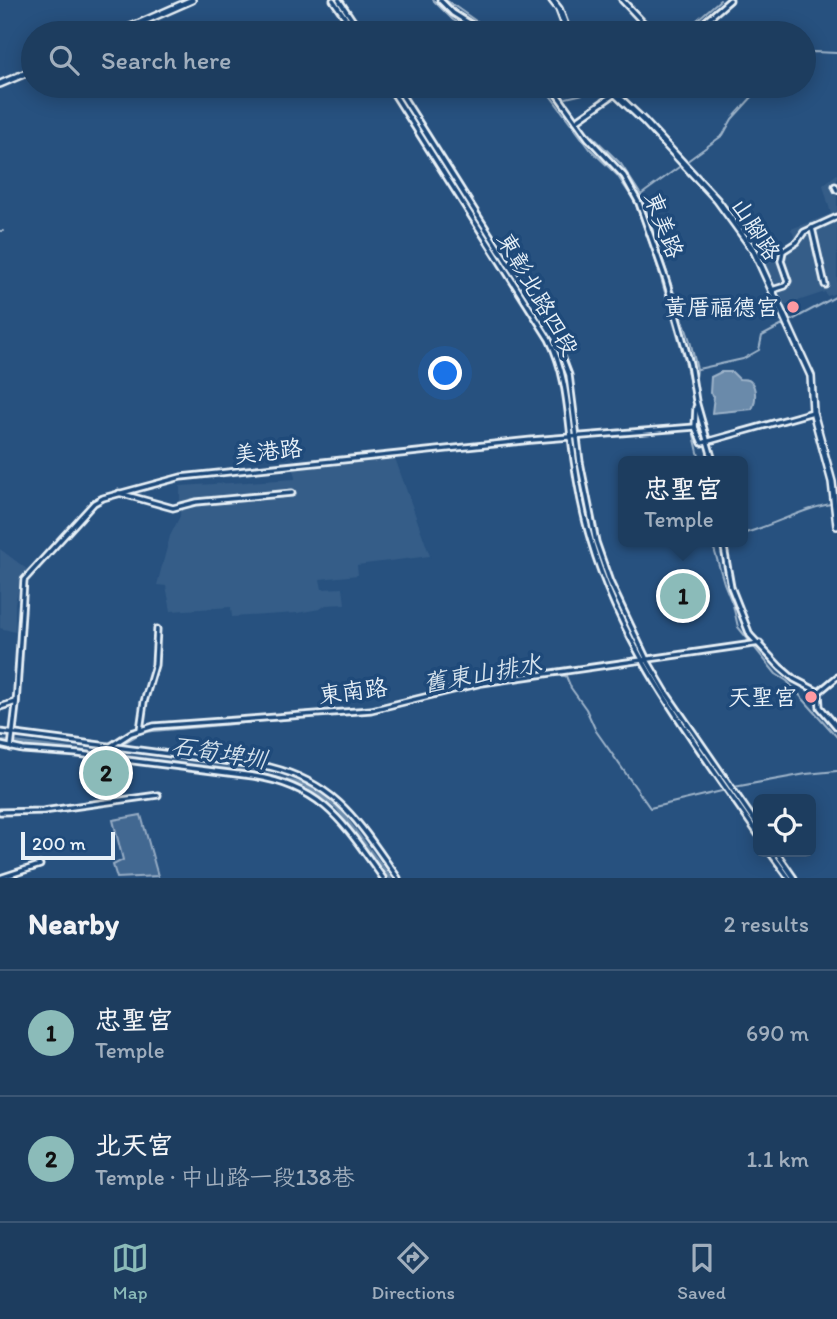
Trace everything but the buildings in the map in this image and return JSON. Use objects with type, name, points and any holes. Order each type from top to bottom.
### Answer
[{"type":"main road","points":[[144,21],[192,0]]},
{"type":"main road","points":[[552,0],[564,21]]},
{"type":"main road","points":[[0,84],[21,75]]},
{"type":"main road","name":"山腳路","points":[[620,98],[717,200],[754,251],[811,376],[813,412],[832,482],[837,526]]},
{"type":"street","points":[[333,0],[348,21]]},
{"type":"street","points":[[339,0],[353,21]]},
{"type":"street","points":[[440,0],[466,21]]},
{"type":"street","points":[[622,0],[642,21]]},
{"type":"street","points":[[706,21],[730,0]]},
{"type":"street","name":"東彰北路四段","points":[[397,98],[488,235]]},
{"type":"street","name":"東彰北路四段","points":[[403,98],[488,235],[555,352],[564,376],[587,527],[595,556],[617,611],[644,660]]},
{"type":"street","name":"東美路","points":[[560,98],[587,138],[624,176],[639,203],[666,280],[690,364],[696,401]]},
{"type":"street","points":[[576,121],[602,98]]},
{"type":"street","points":[[772,290],[785,286],[788,281],[781,261],[783,251],[797,242],[804,232],[837,217]]},
{"type":"street","points":[[811,228],[825,285]]},
{"type":"street","points":[[696,401],[694,427],[702,443],[813,412]]},
{"type":"street","points":[[696,401],[711,456]]},
{"type":"street","name":"美港路","points":[[11,748],[24,580],[94,503],[118,493],[181,477],[694,427]]},
{"type":"street","points":[[118,493],[173,508],[196,502],[292,494]]},
{"type":"street","points":[[724,547],[736,603],[750,635],[780,667],[810,689],[819,692]]},
{"type":"street","points":[[113,747],[131,733],[140,730],[142,710],[155,665],[157,629]]},
{"type":"street","name":"東南路","points":[[140,730],[154,726],[371,710],[482,683],[760,643]]},
{"type":"street","points":[[644,660],[753,819]]},
{"type":"street","points":[[644,660],[662,695],[753,827]]},
{"type":"street","points":[[819,692],[837,677]]},
{"type":"street","points":[[819,692],[820,707],[837,727]]},
{"type":"street","points":[[0,706],[16,702]]},
{"type":"street","points":[[0,732],[282,770],[322,788],[342,803],[398,878]]},
{"type":"street","points":[[0,745],[272,779],[304,791],[335,813],[383,878]]},
{"type":"street","points":[[203,771],[204,759]]},
{"type":"street","points":[[0,812],[43,811],[158,795]]},
{"type":"street","points":[[774,857],[789,878]]},
{"type":"street","points":[[779,857],[794,878]]},
{"type":"street","points":[[0,878],[40,865]]},
{"type":"shaded area","points":[[837,174],[837,293],[827,296],[825,292],[783,306],[760,255],[774,251],[795,238],[791,229],[831,214],[823,185]]},
{"type":"shaded area","points":[[721,372],[732,372],[739,379],[750,381],[755,395],[752,409],[712,413],[714,396],[710,393],[711,377]]},
{"type":"shaded area","points":[[395,458],[430,556],[357,565],[358,575],[320,579],[322,589],[343,588],[345,604],[326,605],[320,609],[297,613],[232,617],[231,607],[171,611],[166,586],[157,585],[170,536],[180,516],[180,486],[295,479],[294,469]]},
{"type":"shaded area","points":[[0,549],[28,570],[21,579],[15,603],[15,632],[0,628]]},
{"type":"shaded area","points":[[141,815],[158,876],[117,878],[113,865],[123,860],[113,820]]},
{"type":"waterway","points":[[433,0],[455,21]]},
{"type":"waterway","points":[[446,0],[476,21]]},
{"type":"waterway","points":[[696,21],[720,0]]},
{"type":"waterway","points":[[816,52],[837,53]]},
{"type":"waterway","points":[[552,98],[590,149],[617,175],[635,202],[655,258],[686,364],[694,406],[694,435],[699,456]]},
{"type":"waterway","points":[[564,98],[583,127],[621,164],[641,195],[690,341],[697,369],[695,386]]},
{"type":"waterway","points":[[642,194],[723,135],[732,119],[751,98]]},
{"type":"waterway","points":[[698,369],[743,359],[759,350],[762,336],[837,296]]},
{"type":"waterway","points":[[697,415],[709,456]]},
{"type":"waterway","points":[[748,532],[813,508],[837,503]]},
{"type":"waterway","points":[[713,547],[738,627],[776,674],[787,681],[837,737]]},
{"type":"waterway","name":"舊東山排水","points":[[119,746],[141,733],[153,731],[370,712],[476,687],[549,675],[566,676],[596,731],[650,808],[726,790]]},
{"type":"waterway","points":[[821,695],[829,686]]},
{"type":"waterway","points":[[822,707],[837,724]]},
{"type":"waterway","name":"石筍埤圳","points":[[0,741],[249,772],[305,785],[337,807],[390,878]]},
{"type":"waterway","name":"舊東山排水","points":[[107,754],[114,749]]},
{"type":"waterway","name":"舊東山排水","points":[[734,787],[837,771]]},
{"type":"place","name":"黃厝福德宮","points":[[793,307]]},
{"type":"place","name":"忠聖宮","points":[[683,596]]},
{"type":"place","name":"天聖宮","points":[[811,697]]},
{"type":"place","name":"北天宮","points":[[106,773]]}]
